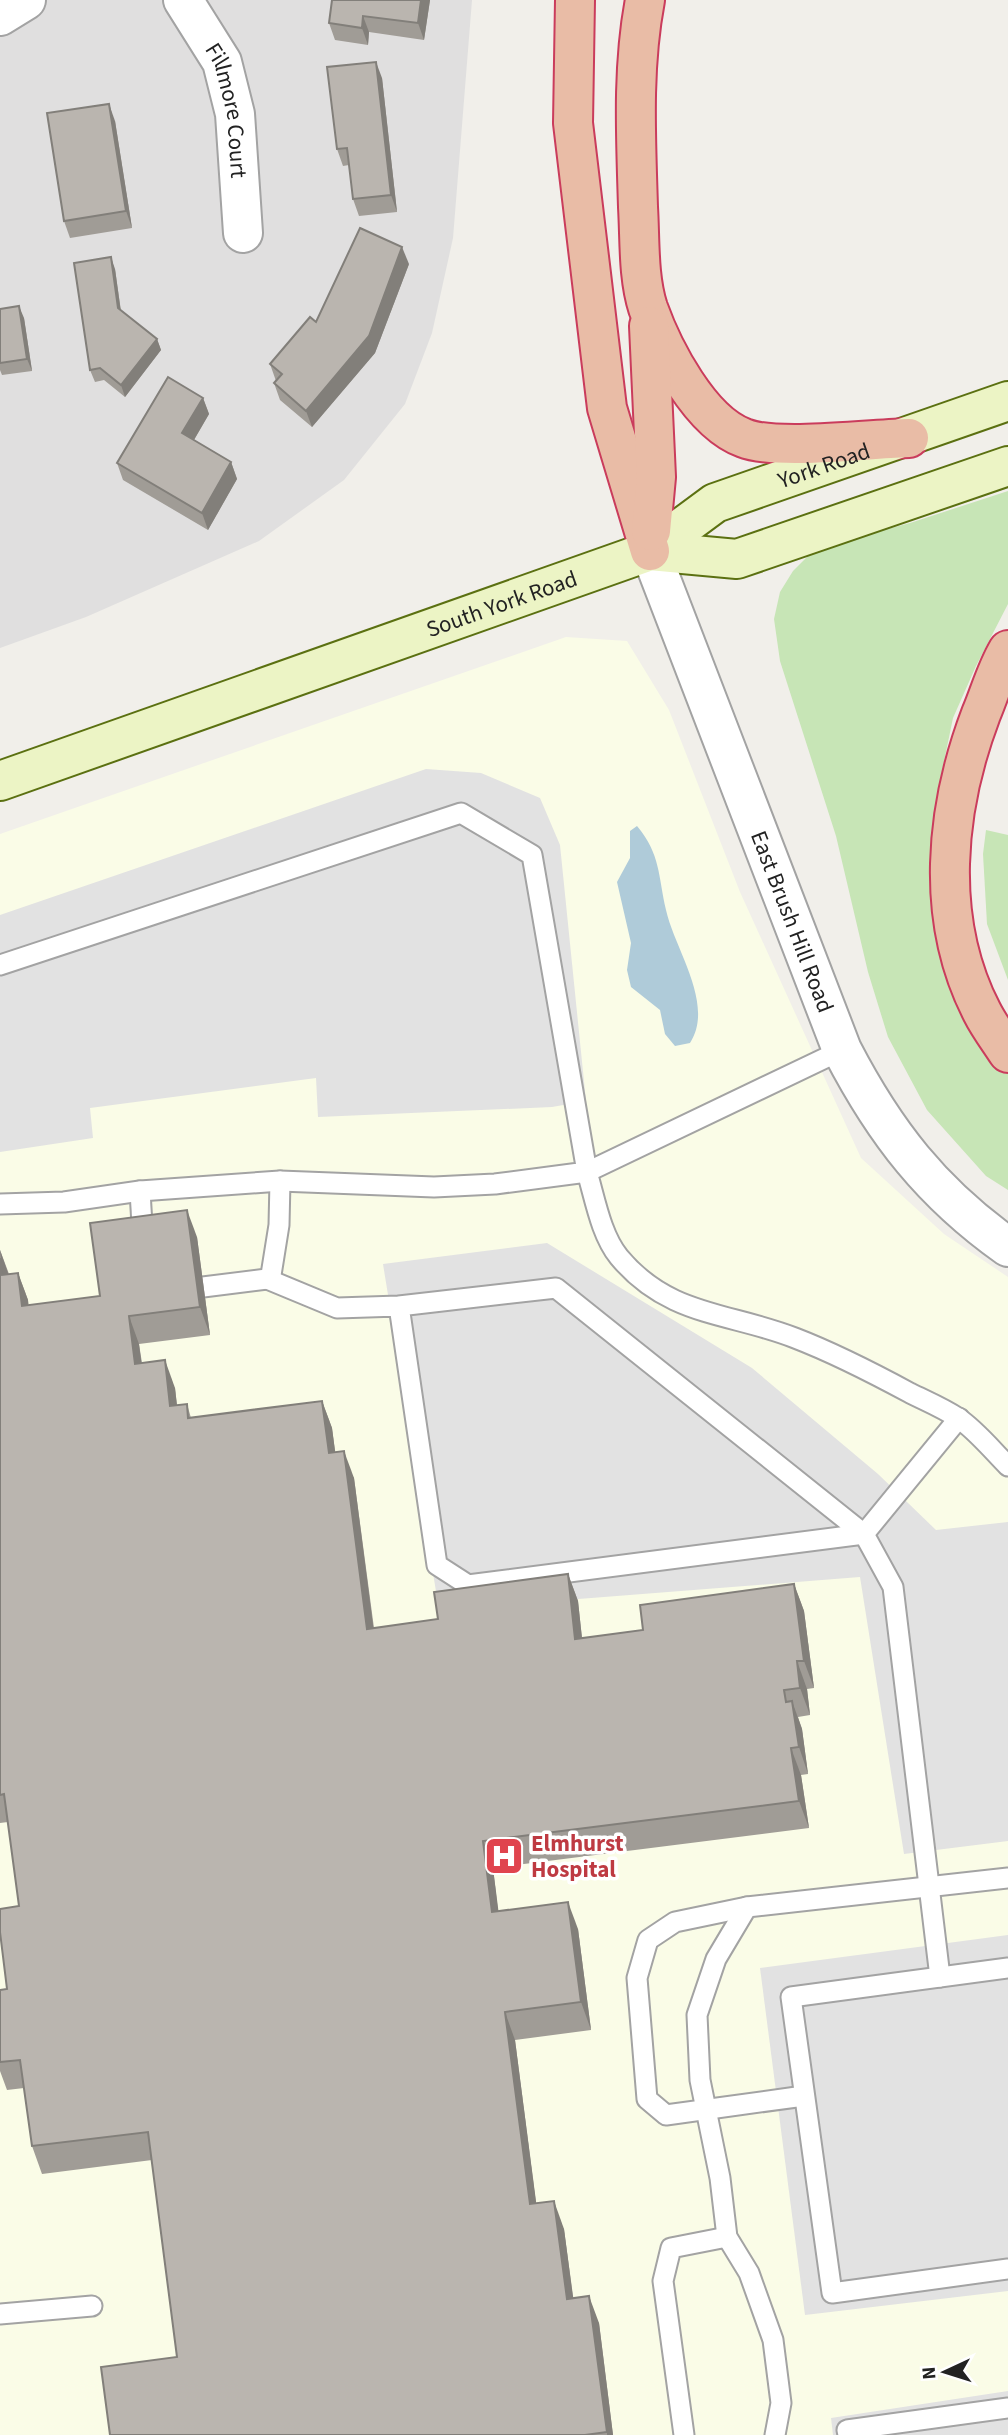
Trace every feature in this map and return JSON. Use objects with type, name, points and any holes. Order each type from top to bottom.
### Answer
[{"type":"highway","points":[[575,0],[573,123],[607,408],[650,551]]},
{"type":"highway","points":[[645,0],[637,40],[637,158],[640,257],[648,306],[656,477],[650,551]]},
{"type":"highway","points":[[648,306],[676,367],[696,398],[723,425],[745,439],[787,443],[909,438]]},
{"type":"highway","points":[[1008,650],[968,750],[952,816],[950,866],[953,916],[964,963],[982,1011],[1008,1053]]},
{"type":"main road","name":"York Road","points":[[650,551],[715,503],[909,438],[1008,401]]},
{"type":"main road","name":"South York Road","points":[[0,781],[650,551],[737,559],[1008,466]]},
{"type":"street","points":[[0,16],[26,0]]},
{"type":"street","name":"Fillmore Court","points":[[183,0],[222,62],[235,114],[243,233]]},
{"type":"street","name":"East Brush Hill Road","points":[[650,551],[842,1050],[883,1122],[911,1159],[940,1193],[1008,1247]]},
{"type":"lane","points":[[0,965],[461,813],[531,855],[587,1172],[607,1235],[617,1255],[644,1282],[712,1316],[756,1324],[796,1338],[959,1418],[1008,1466]]},
{"type":"lane","points":[[0,1204],[64,1202],[140,1191],[281,1181],[434,1186],[495,1184],[587,1172],[842,1050]]},
{"type":"lane","points":[[267,1279],[275,1255],[281,1181]]},
{"type":"lane","points":[[140,1191],[144,1244]]},
{"type":"lane","points":[[203,1287],[267,1279],[337,1308],[399,1306],[556,1288],[864,1534],[893,1587],[940,1977]]},
{"type":"lane","points":[[399,1306],[437,1565],[468,1585],[864,1534],[959,1418]]},
{"type":"lane","points":[[804,2096],[666,2115],[647,2099],[637,1978],[648,1940],[675,1922],[747,1907],[1008,1878]]},
{"type":"lane","points":[[747,1907],[716,1959],[696,2015],[700,2080],[720,2178],[727,2237],[749,2273],[772,2340],[780,2403],[775,2435]]},
{"type":"lane","points":[[1008,1968],[791,1997],[831,2294],[1008,2269]]},
{"type":"lane","points":[[684,2435],[663,2281],[671,2248],[727,2237]]},
{"type":"lane","points":[[0,2314],[92,2306]]},
{"type":"lane","points":[[848,2435],[847,2430],[1008,2408]]},
{"type":"shaded area","points":[[0,0],[472,0],[453,238],[432,333],[405,404],[344,480],[259,541],[86,617],[0,648]]},
{"type":"shaded area","name":"Elmhurst Hospital","points":[[566,637],[627,641],[669,710],[740,892],[861,1158],[944,1234],[1008,1277],[1008,2435],[0,2435],[0,834]]},
{"type":"shaded area","points":[[426,769],[481,773],[540,798],[560,845],[586,1101],[552,1107],[318,1117],[316,1078],[90,1108],[93,1138],[0,1152],[0,915]]},
{"type":"shaded area","points":[[547,1243],[752,1368],[878,1474],[936,1530],[1008,1522],[1008,1841],[904,1854],[860,1577],[439,1610],[383,1264]]},
{"type":"shaded area","points":[[1008,1935],[1008,2291],[805,2315],[760,1968]]},
{"type":"shaded area","points":[[1008,2391],[1008,2435],[833,2435],[831,2418]]},
{"type":"green space","points":[[1008,491],[1008,604],[953,718],[936,800],[935,865],[997,1062],[1008,1073],[1008,1190],[986,1176],[927,1110],[888,1037],[868,972],[836,836],[780,661],[774,619],[780,592],[793,571],[816,548],[910,523]]},
{"type":"green space","points":[[986,830],[1008,835],[1008,980],[987,924],[983,854]]},
{"type":"water","points":[[637,826],[655,856],[666,910],[696,994],[697,1028],[690,1043],[675,1046],[665,1034],[660,1010],[631,987],[627,970],[631,943],[617,882],[630,858],[630,831]]},
{"type":"building","points":[[332,0],[421,0],[418,23],[363,16],[362,28],[329,23]]},
{"type":"building","points":[[376,62],[391,195],[353,199],[347,148],[337,149],[327,67]]},
{"type":"building","points":[[109,104],[126,211],[64,221],[47,113]]},
{"type":"building","points":[[360,228],[402,247],[369,336],[306,411],[274,383],[282,374],[270,364],[310,317],[316,322]]},
{"type":"building","points":[[111,257],[118,308],[157,339],[121,385],[100,368],[90,370],[74,263]]},
{"type":"building","points":[[19,306],[27,359],[0,363],[0,309]]},
{"type":"building","points":[[168,377],[203,398],[182,433],[231,462],[202,513],[117,463]]},
{"type":"building","points":[[187,1210],[200,1307],[129,1316],[135,1364],[165,1360],[170,1406],[187,1404],[188,1418],[322,1401],[329,1453],[344,1451],[367,1629],[438,1619],[434,1592],[568,1574],[575,1639],[643,1630],[640,1605],[794,1584],[804,1661],[797,1661],[800,1688],[784,1690],[786,1702],[792,1701],[799,1747],[791,1748],[799,1801],[483,1841],[492,1912],[568,1902],[581,2002],[505,2012],[530,2204],[554,2201],[567,2299],[589,2296],[607,2432],[585,2435],[110,2435],[101,2367],[177,2357],[148,2132],[32,2146],[20,2060],[0,2062],[0,1990],[7,1989],[0,1909],[19,1906],[4,1794],[0,1795],[0,1258],[2,1275],[18,1273],[22,1306],[100,1296],[90,1223]]},
{"type":"place","name":"Elmhurst Hospital","points":[[504,1856]]}]
